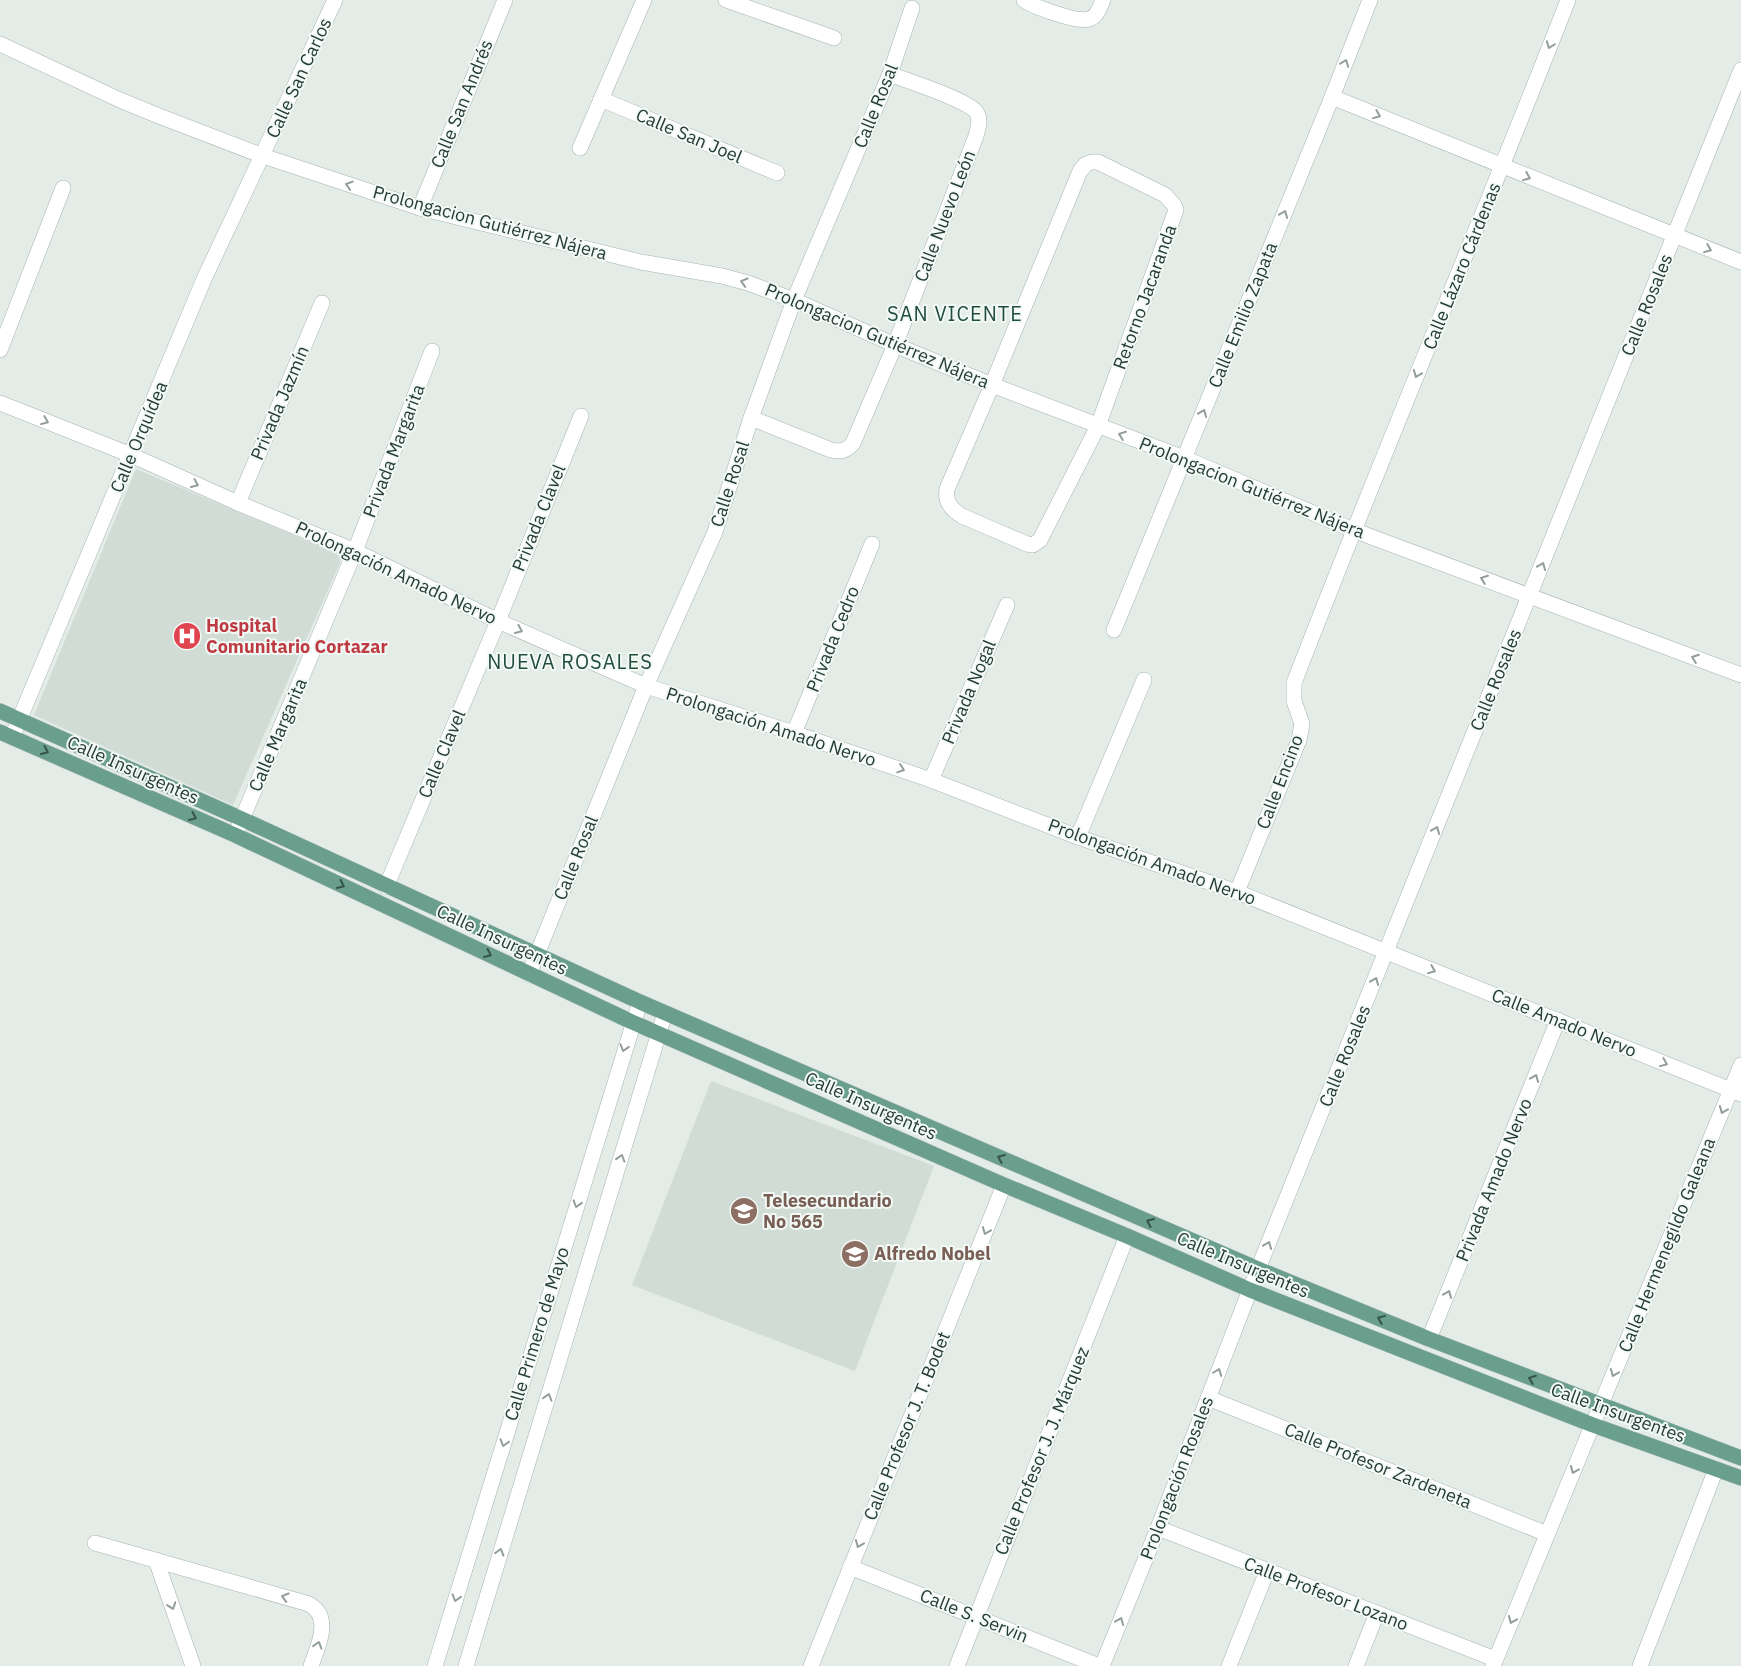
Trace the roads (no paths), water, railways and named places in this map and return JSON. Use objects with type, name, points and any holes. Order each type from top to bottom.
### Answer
[{"type":"main road","name":"Calle Insurgentes","points":[[0,711],[242,819],[640,1002],[1258,1269],[1429,1339],[1741,1458]]},
{"type":"main road","name":"Calle Insurgentes","points":[[6,734],[235,835],[632,1022],[1004,1186],[1127,1236],[1250,1290],[1593,1425],[1741,1478]]},
{"type":"street","name":"Calle San Carlos","points":[[263,156],[335,0]]},
{"type":"street","name":"Calle San Andrés","points":[[420,208],[504,0]]},
{"type":"street","points":[[580,148],[644,0]]},
{"type":"street","points":[[726,0],[834,38]]},
{"type":"street","points":[[1024,0],[1072,19],[1084,20],[1096,14],[1103,0]]},
{"type":"street","name":"Calle Emilio Zapata","points":[[1114,630],[1370,0]]},
{"type":"street","name":"Calle Lázaro Cárdenas","points":[[1353,530],[1503,167],[1568,0]]},
{"type":"street","name":"Calle Rosal","points":[[529,974],[646,686],[715,532],[752,418],[794,300],[890,74],[912,8]]},
{"type":"street","name":"Prolongacion Gutiérrez Nájera","points":[[0,44],[120,100],[263,156],[420,208],[641,262],[748,282],[992,385],[1184,458],[1353,530],[1741,675]]},
{"type":"street","name":"Calle Rosales","points":[[1250,1290],[1741,70]]},
{"type":"street","name":"Calle Nuevo León","points":[[752,418],[831,450],[840,452],[848,448],[853,443],[895,345],[976,136],[979,120],[977,113],[966,103],[890,74]]},
{"type":"street","points":[[1332,97],[1741,262]]},
{"type":"street","name":"Calle San Joel","points":[[601,98],[777,173]]},
{"type":"street","name":"Calle Orquídea","points":[[6,734],[20,720],[214,256],[263,156]]},
{"type":"street","name":"Retorno Jacaranda","points":[[1098,162],[1165,195],[1171,200],[1176,210],[1098,426],[1040,540],[1033,545],[962,516],[948,504],[947,489],[992,385],[1080,171],[1086,164],[1098,162]]},
{"type":"street","points":[[0,350],[63,188]]},
{"type":"street","name":"Privada Jazmín","points":[[238,503],[322,303]]},
{"type":"street","name":"Privada Margarita","points":[[355,551],[432,351]]},
{"type":"street","name":"Prolongación Amado Nervo","points":[[0,403],[131,455],[238,503],[355,551],[498,621],[646,686],[794,733],[931,780],[1078,837],[1237,892],[1387,952]]},
{"type":"street","name":"Privada Clavel","points":[[498,621],[581,416]]},
{"type":"street","name":"Calle Encino","points":[[1237,892],[1299,740],[1302,724],[1294,701],[1294,683],[1353,530]]},
{"type":"street","name":"Privada Cedro","points":[[794,733],[872,544]]},
{"type":"street","name":"Calle Margarita","points":[[235,835],[355,551]]},
{"type":"street","name":"Privada Nogal","points":[[931,780],[1007,605]]},
{"type":"street","name":"Calle Clavel","points":[[386,886],[498,621]]},
{"type":"street","points":[[1078,837],[1144,680]]},
{"type":"street","name":"Calle Amado Nervo","points":[[1387,952],[1736,1092]]},
{"type":"street","name":"Calle Primero de Mayo","points":[[435,1666],[632,1022],[640,1002]]},
{"type":"street","name":"Calle Primero de Mayo","points":[[466,1666],[665,1013]]},
{"type":"street","name":"Privada Amado Nervo","points":[[1429,1339],[1558,1020]]},
{"type":"street","name":"Calle Hermenegildo Galeana","points":[[1494,1663],[1600,1405],[1736,1092],[1741,1064]]},
{"type":"street","name":"Calle Profesor J. T. Bodet","points":[[811,1666],[1004,1186]]},
{"type":"street","name":"Calle Profesor J. J. Márquez","points":[[957,1666],[1127,1236]]},
{"type":"street","name":"Prolongación Rosales","points":[[1100,1666],[1158,1528],[1250,1290]]},
{"type":"street","name":"Calle Profesor Zardeneta","points":[[1208,1398],[1547,1534]]},
{"type":"street","points":[[1640,1666],[1716,1469]]},
{"type":"street","name":"Calle Profesor Lozano","points":[[1158,1528],[1377,1614],[1494,1663]]},
{"type":"street","points":[[95,1544],[309,1604],[318,1612],[322,1624],[311,1666]]},
{"type":"street","points":[[156,1560],[193,1666]]},
{"type":"street","name":"Calle S. Servin","points":[[850,1566],[1100,1666]]},
{"type":"street","points":[[1229,1666],[1267,1571]]},
{"type":"street","points":[[1356,1666],[1377,1614]]},
{"type":"place","name":"Hospital Comunitario Cortazar","points":[[187,636]]},
{"type":"place","name":"Telesecundario No 565","points":[[744,1211]]},
{"type":"place","name":"Alfredo Nobel","points":[[855,1254]]},
{"type":"district","name":"SAN VICENTE","points":[[955,314]]},
{"type":"district","name":"NUEVA ROSALES","points":[[570,662]]}]
